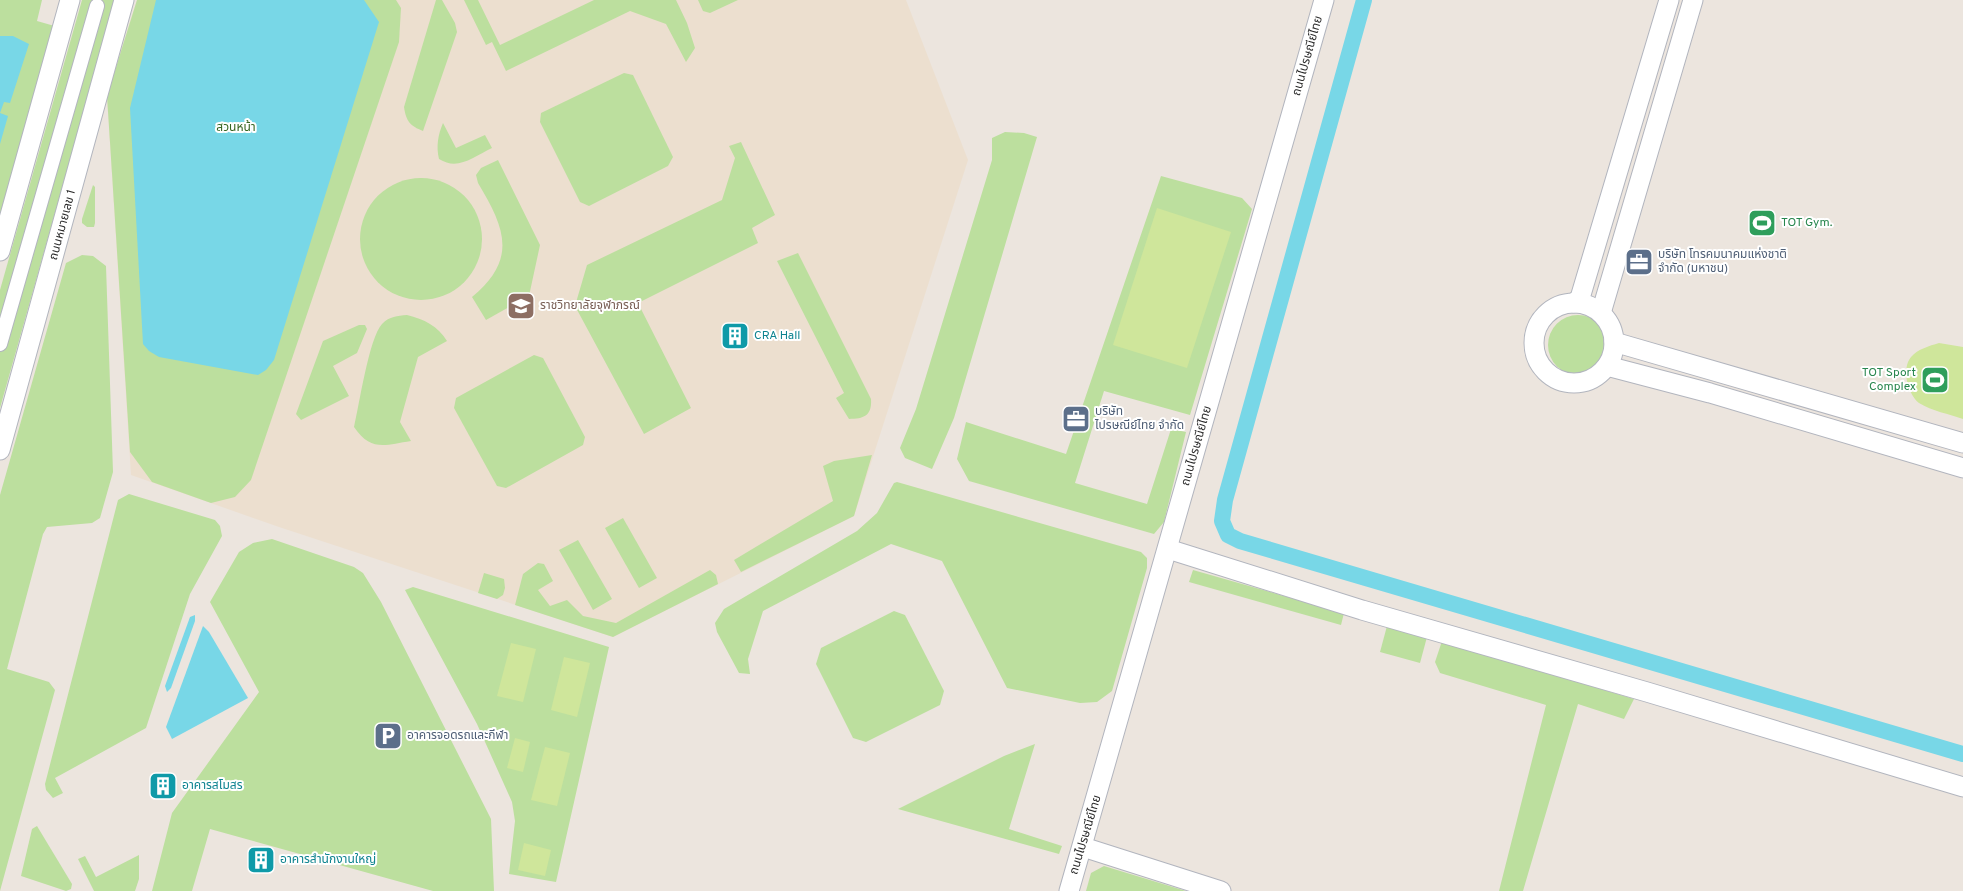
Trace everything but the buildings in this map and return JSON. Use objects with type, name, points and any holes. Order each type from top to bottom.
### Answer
[{"type":"street","points":[[0,251],[70,0]]},
{"type":"street","name":"ถนนหมายเลข 1","points":[[0,449],[124,0]]},
{"type":"street","name":"ถนนไปรษณีย์ไทย","points":[[1069,891],[1324,0]]},
{"type":"street","points":[[1574,303],[1580,298],[1669,0]]},
{"type":"street","points":[[1601,313],[1693,0]]},
{"type":"street","points":[[0,344],[98,6]]},
{"type":"street","points":[[1574,303],[1589,305],[1601,313],[1611,326],[1614,342],[1613,354],[1607,366],[1595,378],[1579,383],[1563,381],[1548,374],[1538,361],[1534,346],[1536,329],[1544,316],[1558,306],[1574,303]]},
{"type":"street","points":[[1614,342],[1963,443]]},
{"type":"street","points":[[1607,366],[1700,390],[1963,468]]},
{"type":"street","points":[[1168,549],[1362,610],[1647,692],[1963,787]]},
{"type":"street","points":[[1083,847],[1221,891]]},
{"type":"shaded area","name":"ราชวิทยาลัยจุฬาภรณ์","points":[[137,0],[906,0],[968,160],[854,516],[613,637],[279,527],[131,475],[107,96]]},
{"type":"green space","points":[[0,0],[42,0],[37,21],[58,27],[0,234]]},
{"type":"green space","points":[[82,0],[115,0],[0,408],[0,290]]},
{"type":"green space","name":"สวนหน้า","points":[[137,0],[396,0],[401,8],[399,42],[251,480],[235,497],[211,503],[152,482],[130,452],[107,96]]},
{"type":"green space","points":[[436,0],[442,0],[455,23],[457,32],[423,131],[409,122],[404,107]]},
{"type":"green space","points":[[464,0],[478,0],[500,45],[594,0],[676,0],[687,23],[695,48],[686,62],[666,24],[630,11],[506,71],[492,42],[486,45]]},
{"type":"green space","points":[[698,0],[738,0],[710,13],[703,11]]},
{"type":"green space","points":[[624,73],[633,75],[673,157],[668,166],[589,206],[580,202],[540,122],[541,113]]},
{"type":"green space","points":[[443,123],[456,148],[485,135],[492,148],[472,159],[459,163],[453,164],[439,159],[438,141]]},
{"type":"green space","points":[[1005,132],[1024,133],[1037,137],[954,418],[932,469],[905,458],[900,448],[916,409],[992,160],[992,138]]},
{"type":"green space","points":[[741,142],[775,215],[752,228],[758,243],[638,303],[691,408],[644,434],[575,306],[587,265],[722,200],[735,158],[729,146]]},
{"type":"green space","points":[[498,160],[540,245],[529,296],[486,320],[472,297],[487,283],[496,269],[501,256],[502,243],[495,214],[478,183],[476,175],[481,168]]},
{"type":"green space","points":[[1161,176],[1242,198],[1252,209],[1190,415],[1104,391],[1075,483],[1147,504],[1171,429],[1186,432],[1164,522],[1154,534],[969,481],[957,459],[966,422],[1066,454]]},
{"type":"green space","points":[[421,178],[444,182],[464,196],[478,216],[482,239],[478,262],[464,282],[444,296],[421,300],[398,296],[378,282],[364,262],[360,239],[364,216],[378,196],[398,182]]},
{"type":"green space","points":[[93,185],[95,187],[95,223],[94,227],[87,227],[82,223],[82,219]]},
{"type":"green space","points":[[1157,208],[1231,232],[1187,368],[1113,345]]},
{"type":"green space","points":[[798,253],[871,399],[869,412],[863,417],[849,419],[836,398],[844,393],[777,261]]},
{"type":"green space","points":[[82,255],[93,256],[106,266],[113,472],[100,518],[92,523],[47,527],[43,534],[7,669],[49,682],[55,690],[0,891],[0,495],[66,263]]},
{"type":"green space","points":[[407,315],[430,324],[447,341],[418,357],[400,422],[411,441],[379,445],[366,440],[354,427],[365,373],[373,343],[382,324],[391,318]]},
{"type":"green space","points":[[1578,315],[1594,320],[1599,324],[1603,329],[1608,345],[1603,361],[1599,366],[1594,370],[1578,375],[1562,370],[1557,366],[1553,361],[1548,345],[1553,329],[1557,324],[1562,320]]},
{"type":"green space","points":[[359,325],[365,325],[367,329],[357,353],[333,366],[349,396],[301,420],[296,414],[323,341]]},
{"type":"green space","name":"TOT Sport Complex","points":[[1939,343],[1963,347],[1963,419],[1924,406],[1915,399],[1909,388],[1906,368],[1911,357],[1920,350]]},
{"type":"green space","points":[[534,355],[543,358],[585,437],[583,445],[506,488],[497,486],[454,408],[456,398]]},
{"type":"green space","points":[[872,455],[854,516],[741,572],[734,560],[833,501],[823,466],[834,461]]},
{"type":"green space","points":[[897,482],[1141,552],[1147,558],[1147,568],[1112,691],[1097,702],[1080,703],[1007,688],[942,561],[891,544],[763,611],[748,659],[750,674],[739,673],[717,632],[715,623],[724,609],[857,531],[877,513],[894,483]]},
{"type":"green space","points":[[129,494],[215,520],[220,526],[222,536],[190,594],[146,728],[55,778],[63,793],[53,798],[46,790],[45,784],[118,500]]},
{"type":"green space","points":[[623,518],[657,578],[639,588],[605,528]]},
{"type":"green space","points":[[272,539],[354,567],[363,573],[381,602],[491,819],[494,891],[433,891],[210,829],[192,891],[152,891],[172,813],[259,692],[210,602],[239,552],[253,543]]},
{"type":"green space","points":[[578,540],[612,599],[593,610],[559,550]]},
{"type":"green space","points":[[538,563],[544,564],[553,581],[538,590],[550,606],[567,600],[583,616],[616,623],[710,570],[716,575],[718,584],[613,637],[515,605],[523,574]]},
{"type":"green space","points":[[1193,570],[1344,613],[1341,625],[1189,582]]},
{"type":"green space","points":[[484,573],[504,579],[505,588],[503,595],[497,599],[478,593]]},
{"type":"green space","points":[[413,587],[609,647],[556,882],[509,874],[515,821],[512,802],[477,724],[405,590]]},
{"type":"green space","points":[[894,611],[905,615],[944,691],[940,705],[866,742],[853,738],[816,664],[821,648]]},
{"type":"green space","points":[[1387,626],[1427,637],[1420,663],[1380,652]]},
{"type":"green space","points":[[1442,641],[1634,699],[1624,719],[1578,704],[1523,891],[1499,891],[1546,705],[1440,673],[1435,662]]},
{"type":"green space","points":[[511,643],[536,649],[523,702],[497,696]]},
{"type":"green space","points":[[564,657],[590,663],[577,717],[551,710]]},
{"type":"green space","points":[[515,738],[530,742],[523,772],[507,768]]},
{"type":"green space","points":[[1035,744],[1009,829],[1062,846],[1059,854],[898,809],[1004,756]]},
{"type":"green space","points":[[545,747],[570,753],[557,806],[531,800]]},
{"type":"green space","points":[[37,826],[72,884],[71,889],[66,891],[21,876],[32,829]]},
{"type":"green space","points":[[524,843],[551,850],[545,876],[518,870]]},
{"type":"green space","points":[[139,855],[139,879],[135,891],[94,891],[78,859],[85,856],[96,877]]},
{"type":"green space","points":[[1104,866],[1186,891],[1086,891],[1091,873]]},
{"type":"water","name":"สวนหน้า","points":[[156,0],[364,0],[379,22],[274,360],[266,370],[258,375],[159,357],[149,351],[143,344],[130,108]]},
{"type":"water","points":[[0,36],[13,36],[29,44],[10,103],[4,102],[0,113]]},
{"type":"water","points":[[0,113],[8,116],[0,144]]},
{"type":"water","points":[[195,615],[195,621],[171,688],[167,692],[165,686],[190,617]]},
{"type":"water","points":[[203,626],[209,632],[248,698],[172,739],[166,727]]},
{"type":"waterway","points":[[1364,0],[1225,500],[1222,521],[1228,535],[1240,541],[1963,754]]},
{"type":"place","name":"TOT Gym.","points":[[1762,223]]},
{"type":"place","name":"บริษัท โทรคมนาคมแห่งชาติ จำกัด (มหาชน)","points":[[1639,262]]},
{"type":"place","name":"ราชวิทยาลัยจุฬาภรณ์","points":[[521,306]]},
{"type":"place","name":"CRA Hall","points":[[735,336]]},
{"type":"place","name":"TOT Sport Complex","points":[[1935,380]]},
{"type":"place","name":"บริษัท ไปรษณีย์ไทย จำกัด","points":[[1076,419]]},
{"type":"place","name":"อาคารจอดรถและกีฬา","points":[[388,736]]},
{"type":"place","name":"อาคารสโมสร","points":[[163,786]]},
{"type":"place","name":"อาคารสำนักงานใหญ่","points":[[261,860]]}]
